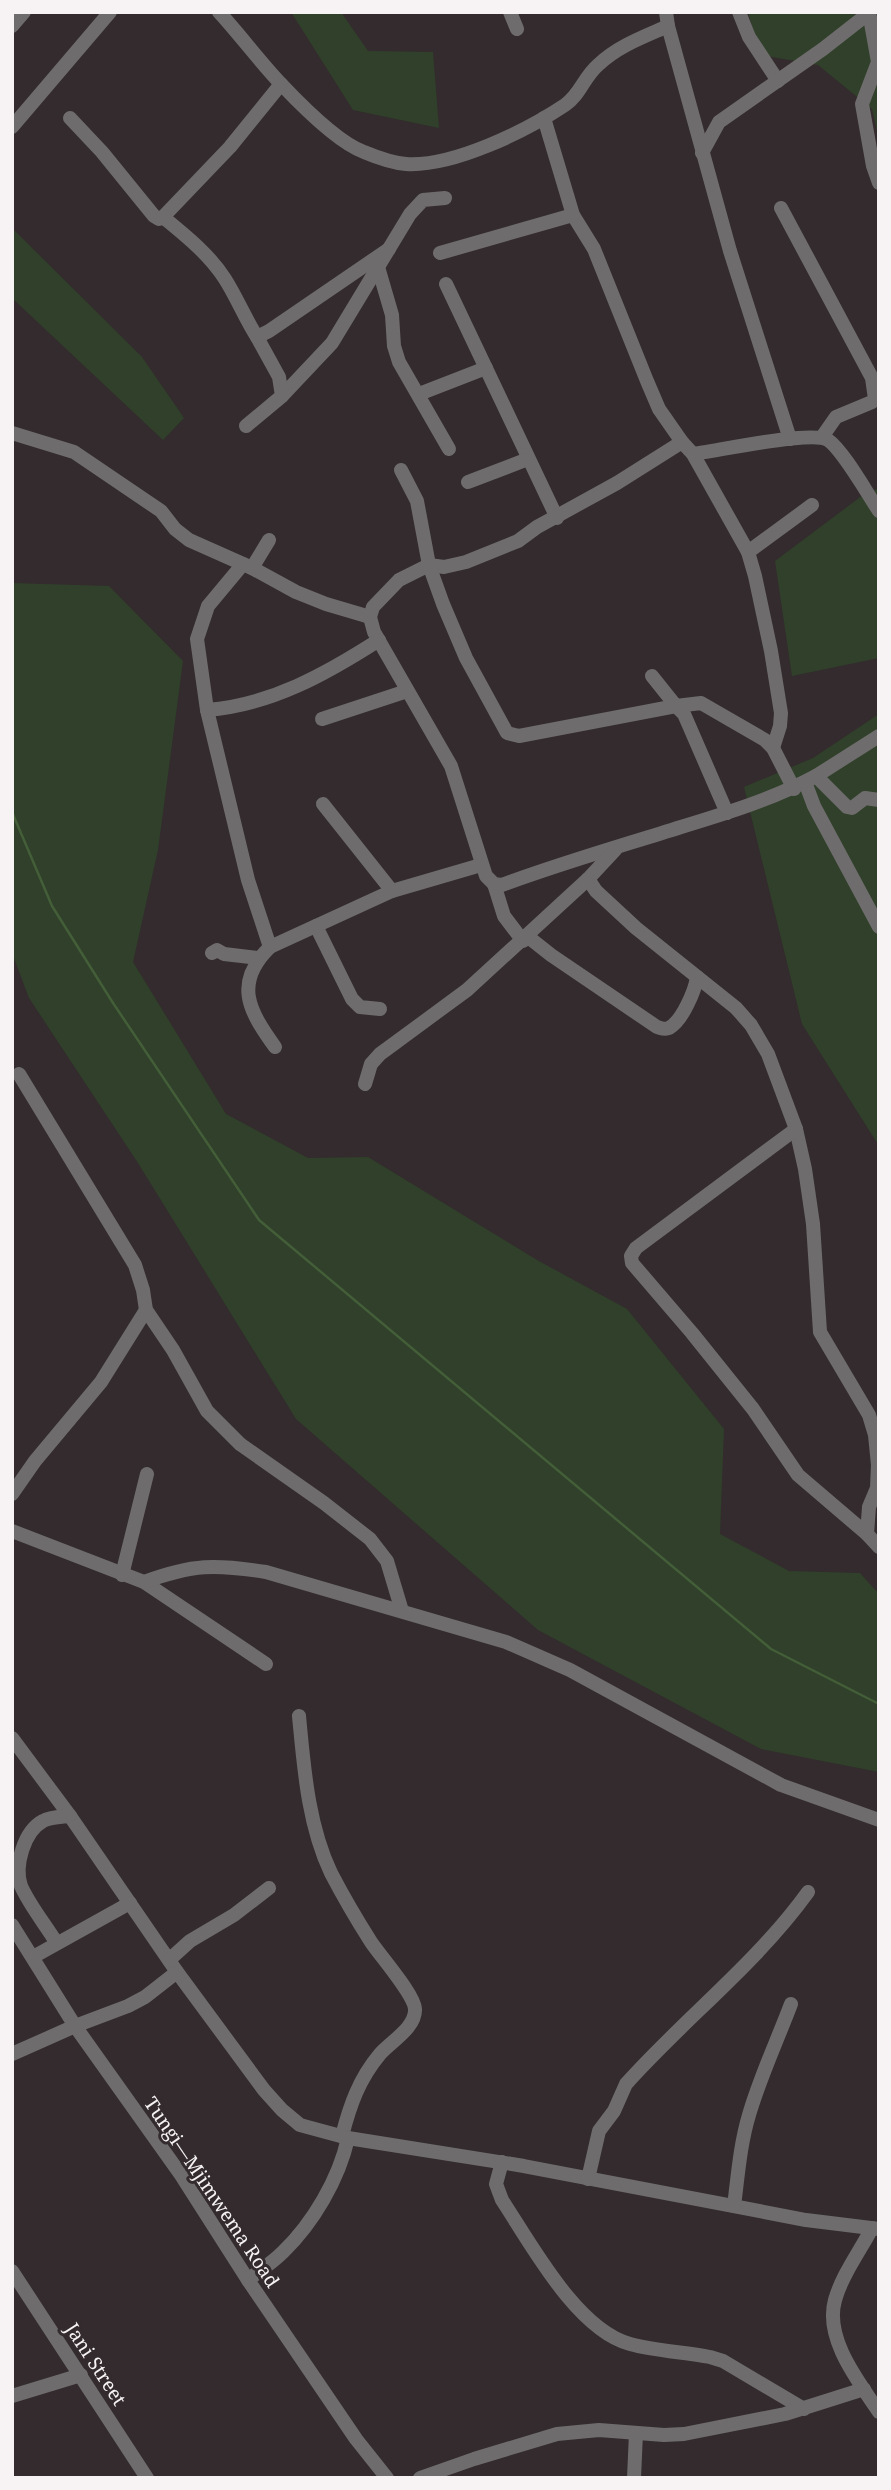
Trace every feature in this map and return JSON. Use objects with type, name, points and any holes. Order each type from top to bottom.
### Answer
[{"type":"street","points":[[12,26],[24,12]]},
{"type":"street","points":[[12,127],[110,12]]},
{"type":"street","points":[[219,12],[281,84],[321,122],[362,151],[405,164],[477,150],[544,118],[577,96],[588,76],[612,53],[667,19],[730,251],[790,439]]},
{"type":"street","points":[[510,12],[517,29]]},
{"type":"street","points":[[739,12],[749,37],[778,81]]},
{"type":"street","points":[[702,153],[719,122],[869,13],[878,62],[862,104],[873,166],[879,183]]},
{"type":"street","points":[[163,218],[230,147],[281,84]]},
{"type":"street","points":[[70,118],[109,159],[154,216],[163,218],[211,260],[225,279],[275,368],[282,396]]},
{"type":"street","points":[[544,118],[573,215],[594,249],[659,409],[693,454],[748,552],[771,651],[781,713],[773,748]]},
{"type":"street","points":[[247,426],[323,356],[419,203],[423,200],[445,198]]},
{"type":"street","points":[[781,208],[872,378],[875,389],[875,399],[872,402],[836,417],[822,438]]},
{"type":"street","points":[[440,253],[573,215]]},
{"type":"street","points":[[257,337],[389,249]]},
{"type":"street","points":[[378,267],[392,315],[394,346],[399,362],[449,449]]},
{"type":"street","points":[[446,284],[557,518]]},
{"type":"street","points":[[419,394],[486,368]]},
{"type":"street","points":[[12,433],[74,452],[160,511],[175,529],[189,540],[248,566],[296,592],[370,617]]},
{"type":"street","points":[[693,454],[790,439],[822,438],[835,446],[879,512]]},
{"type":"street","points":[[682,442],[557,518],[537,527],[518,541],[466,562],[444,567],[429,565],[414,571],[387,589],[373,607],[370,617],[379,640],[451,766],[481,865],[494,884],[504,916],[525,939],[657,1027],[671,1027],[691,1000],[697,977]]},
{"type":"street","points":[[468,482],[528,459]]},
{"type":"street","points":[[401,470],[417,500],[429,565],[466,658],[507,733],[519,736],[701,703],[765,740],[805,782],[847,807],[852,807],[865,798],[879,800]]},
{"type":"street","points":[[748,552],[812,505]]},
{"type":"street","points":[[269,540],[248,566],[208,606],[197,639],[207,710],[248,880],[270,947]]},
{"type":"street","points":[[207,710],[228,709],[284,692],[329,671],[379,640]]},
{"type":"street","points":[[652,676],[684,714],[727,813]]},
{"type":"street","points":[[322,719],[407,691]]},
{"type":"street","points":[[494,884],[502,885],[545,868],[727,813],[805,782],[876,741]]},
{"type":"street","points":[[805,782],[814,806],[879,927]]},
{"type":"street","points":[[323,804],[392,891]]},
{"type":"street","points":[[365,1084],[371,1064],[380,1054],[467,990],[588,880],[617,848]]},
{"type":"street","points":[[275,1047],[247,998],[250,972],[258,958],[270,947],[392,891],[481,865]]},
{"type":"street","points":[[588,880],[596,891],[636,928],[736,1008],[751,1025],[768,1054],[796,1129],[805,1169],[813,1224],[820,1332],[869,1415],[875,1435],[878,1488],[869,1507],[867,1534]]},
{"type":"street","points":[[316,926],[352,999],[359,1007],[380,1009]]},
{"type":"street","points":[[212,953],[217,950],[224,954],[258,958]]},
{"type":"street","points":[[19,1073],[135,1265],[146,1310],[173,1350],[207,1411],[231,1437],[324,1503],[381,1550],[393,1576],[402,1611]]},
{"type":"street","points":[[796,1129],[636,1248],[631,1256],[632,1263],[753,1409],[798,1475],[879,1546]]},
{"type":"street","points":[[12,1494],[35,1461],[101,1382],[146,1310]]},
{"type":"street","points":[[122,1575],[147,1474]]},
{"type":"street","points":[[12,1531],[144,1582],[266,1664]]},
{"type":"street","points":[[144,1582],[177,1570],[203,1566],[266,1572],[517,1647],[570,1670],[780,1785],[879,1820]]},
{"type":"street","points":[[248,2280],[282,2253],[299,2234],[335,2175],[352,2099],[361,2081],[381,2052],[413,2020],[415,2010],[407,1992],[370,1941],[331,1872],[318,1840],[304,1770],[299,1716]]},
{"type":"street","points":[[12,1738],[264,2090],[300,2125],[345,2137],[502,2162],[806,2220],[875,2229],[842,2283],[832,2312],[834,2329],[841,2348],[879,2412]]},
{"type":"street","points":[[56,1942],[20,1883],[20,1867],[22,1850],[36,1826],[45,1820],[70,1816]]},
{"type":"street","points":[[12,2054],[145,1997],[173,1966],[190,1941],[223,1922],[270,1888]]},
{"type":"street","points":[[588,2179],[599,2131],[614,2111],[626,2084],[763,1948],[808,1892]]},
{"type":"street","points":[[33,1957],[130,1903]]},
{"type":"street","name":"Tungi—Mjimwema Road","points":[[12,1925],[75,2026],[181,2175],[248,2280],[356,2439],[387,2478]]},
{"type":"street","points":[[734,2206],[740,2150],[749,2116],[791,2004]]},
{"type":"street","points":[[502,2162],[496,2185],[502,2200],[563,2289],[597,2327],[628,2344],[723,2361],[804,2409]]},
{"type":"street","name":"Jani Street","points":[[12,2271],[147,2478]]},
{"type":"street","points":[[12,2396],[81,2375]]},
{"type":"street","points":[[420,2478],[558,2434],[599,2430],[684,2434],[804,2409],[864,2389]]},
{"type":"street","points":[[634,2478],[636,2433]]},
{"type":"green space","points":[[291,12],[341,12],[368,51],[433,52],[439,128],[353,110]]},
{"type":"green space","points":[[748,12],[879,12],[879,140],[872,109],[818,65],[760,55]]},
{"type":"green space","points":[[12,228],[142,357],[184,418],[163,440],[12,298]]},
{"type":"green space","points":[[879,488],[879,658],[792,676],[775,561],[863,495]]},
{"type":"green space","points":[[12,583],[109,586],[183,661],[158,850],[133,962],[226,1114],[308,1158],[368,1157],[537,1260],[627,1309],[724,1429],[720,1534],[789,1571],[860,1573],[879,1594],[879,1772],[761,1749],[538,1630],[296,1419],[138,1163],[29,998],[12,953]]},
{"type":"green space","points":[[879,714],[879,1146],[802,1024],[744,787],[813,758]]},
{"type":"waterway","points":[[12,812],[52,906],[113,1003],[259,1220],[771,1649],[879,1704]]}]
